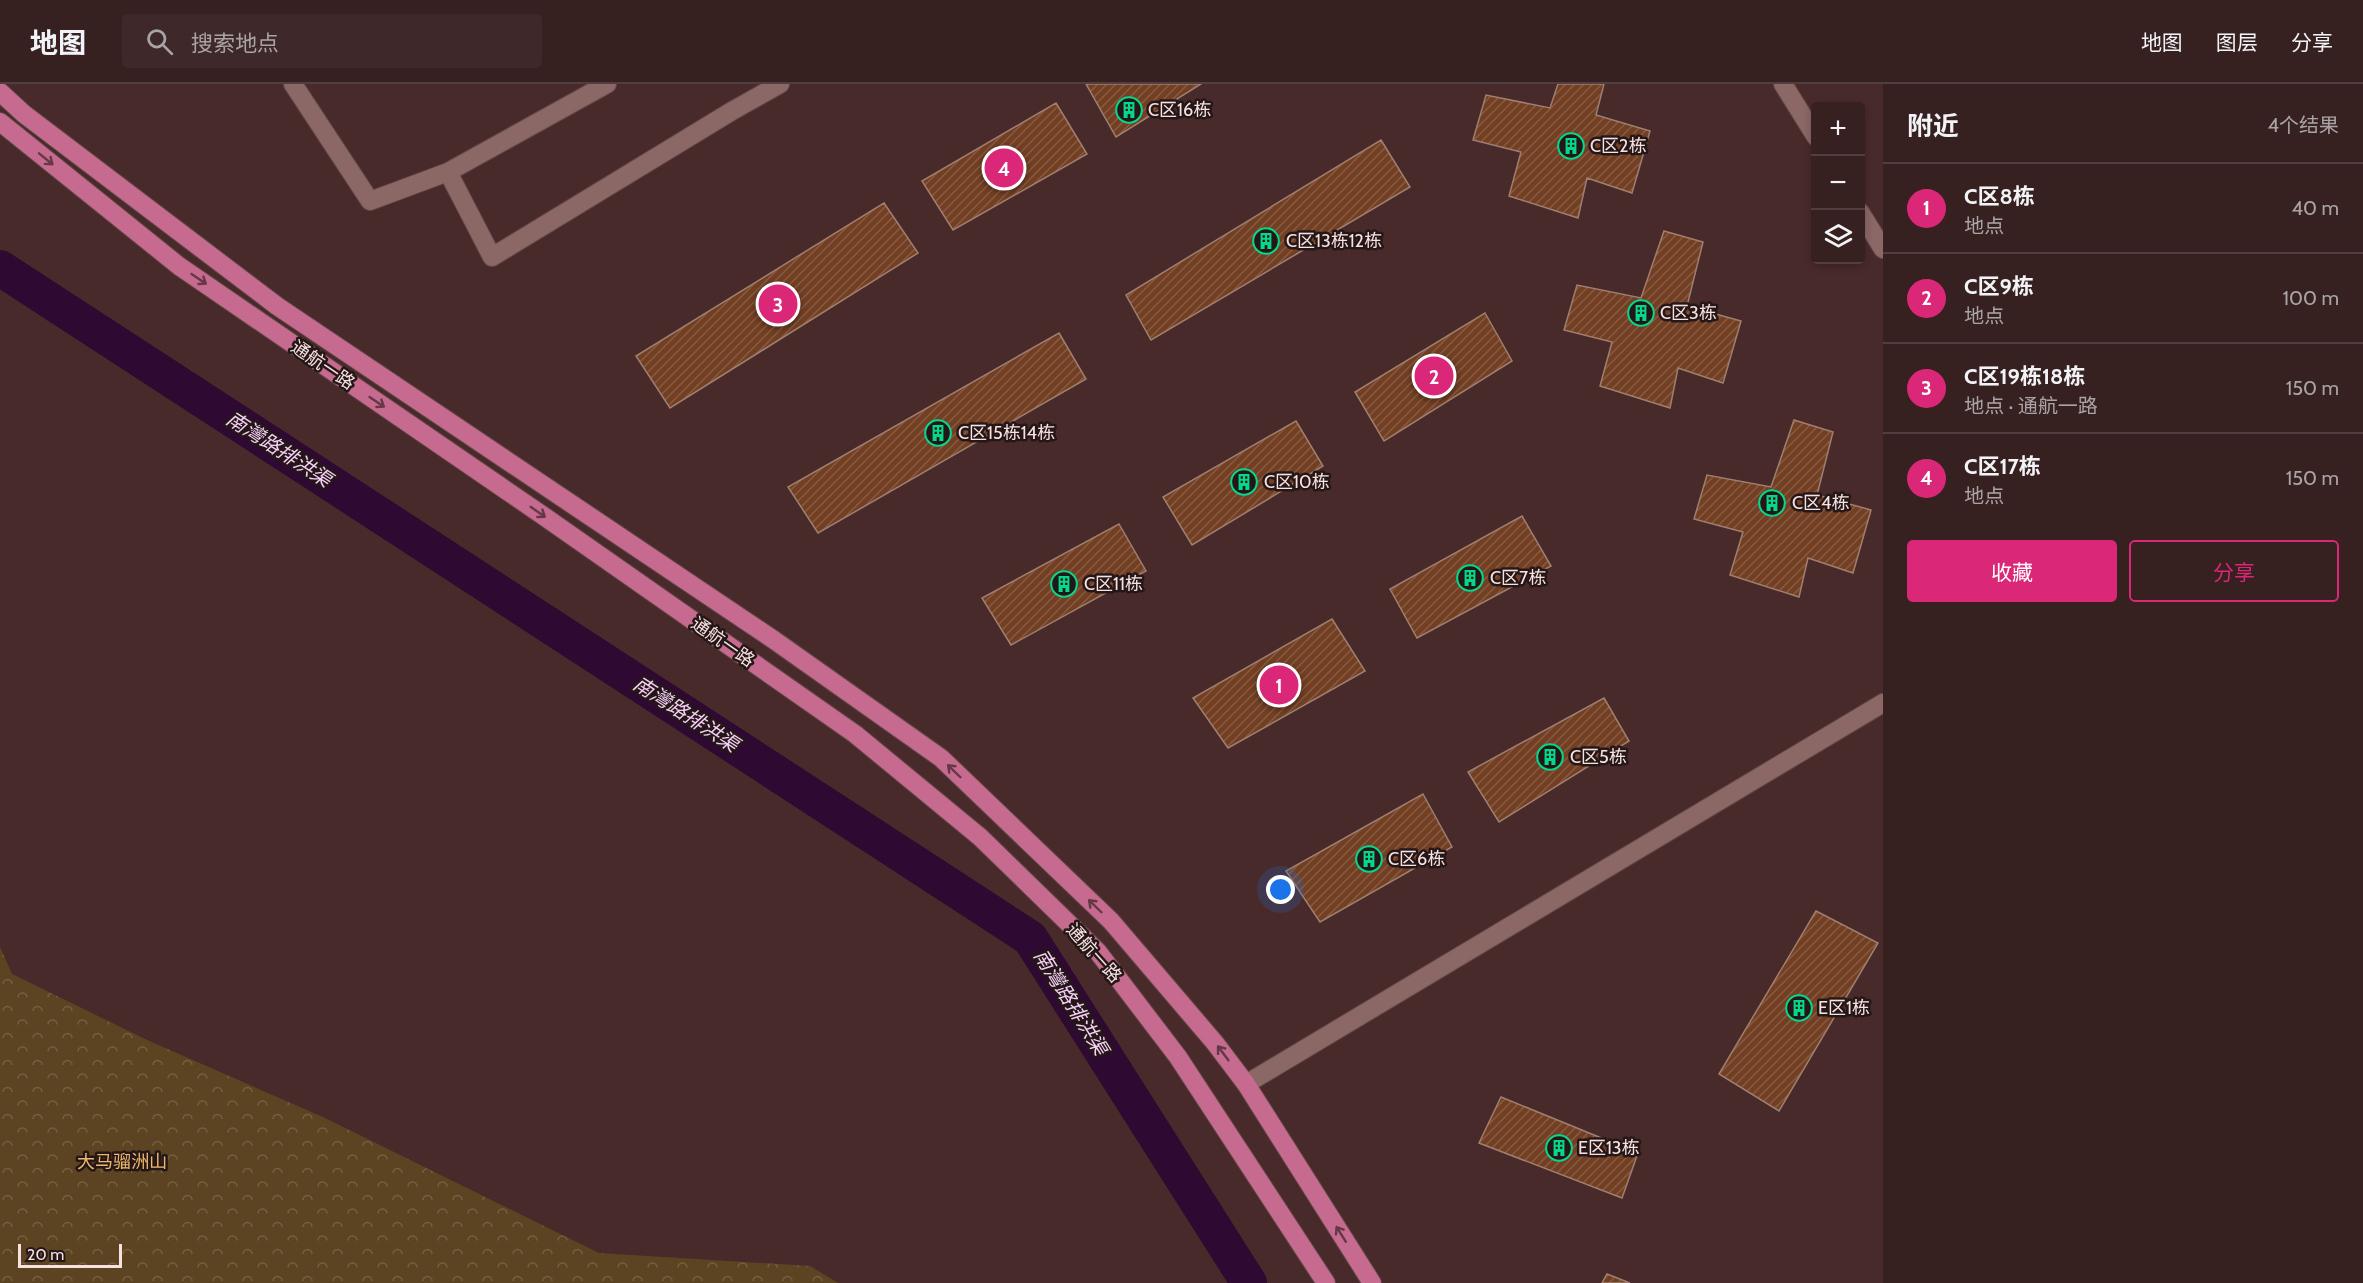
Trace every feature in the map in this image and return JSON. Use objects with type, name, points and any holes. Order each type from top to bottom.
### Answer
[{"type":"main road","points":[[0,92],[24,114],[277,306],[774,640],[940,758],[1111,921],[1215,1042],[1246,1084],[1372,1283]]},
{"type":"main road","name":"通航一路","points":[[0,122],[179,266],[535,510],[855,734],[980,837],[1098,952],[1178,1058],[1326,1283]]},
{"type":"street","points":[[293,84],[370,201],[448,172],[607,84]]},
{"type":"street","points":[[448,172],[492,257],[780,84]]},
{"type":"street","points":[[1783,84],[1811,130]]},
{"type":"street","points":[[1865,220],[1883,249]]},
{"type":"street","points":[[1246,1084],[1883,703]]},
{"type":"green space","name":"大马骝洲山","points":[[0,947],[12,974],[147,1040],[325,1118],[599,1253],[810,1266],[838,1283],[0,1283]]},
{"type":"building","name":"C区16栋","points":[[1086,84],[1201,84],[1116,137]]},
{"type":"building","name":"C区2栋","points":[[1558,84],[1604,84],[1596,115],[1650,131],[1632,193],[1587,178],[1578,218],[1509,196],[1521,152],[1473,140],[1486,95],[1550,108]]},
{"type":"building","points":[[1056,103],[1087,154],[953,230],[922,181]]},
{"type":"building","name":"C区13栋12栋","points":[[1381,140],[1410,187],[1151,340],[1126,295]]},
{"type":"building","points":[[884,203],[918,253],[670,408],[636,356]]},
{"type":"building","name":"C区3栋","points":[[1664,231],[1703,242],[1687,306],[1741,321],[1723,383],[1678,368],[1670,408],[1600,386],[1612,342],[1564,330],[1577,285],[1641,298]]},
{"type":"building","points":[[1485,313],[1512,361],[1384,441],[1355,392]]},
{"type":"building","name":"C区15栋14栋","points":[[1059,333],[1086,379],[818,533],[788,487]]},
{"type":"building","name":"C区4栋","points":[[1794,420],[1833,432],[1817,495],[1871,510],[1853,573],[1808,558],[1799,597],[1730,575],[1743,532],[1694,519],[1707,475],[1771,487]]},
{"type":"building","name":"C区10栋","points":[[1296,421],[1323,466],[1192,545],[1163,497]]},
{"type":"building","name":"C区7栋","points":[[1522,516],[1551,566],[1417,638],[1390,589]]},
{"type":"building","name":"C区11栋","points":[[1119,524],[1146,571],[1011,645],[982,598]]},
{"type":"building","points":[[1332,619],[1365,671],[1228,748],[1193,698]]},
{"type":"building","name":"C区5栋","points":[[1604,698],[1629,741],[1499,822],[1468,772]]},
{"type":"building","name":"C区6栋","points":[[1423,794],[1452,847],[1320,922],[1286,871]]},
{"type":"building","name":"E区1栋","points":[[1816,911],[1878,943],[1779,1111],[1719,1074]]},
{"type":"building","name":"E区13栋","points":[[1501,1097],[1638,1153],[1622,1198],[1479,1143]]},
{"type":"building","points":[[1607,1274],[1630,1283],[1602,1283]]},
{"type":"waterway","name":"南灣路排洪渠","points":[[0,268],[1030,938],[1249,1283]]},
{"type":"place","name":"C区16栋","points":[[1129,110]]},
{"type":"place","name":"C区2栋","points":[[1571,146]]},
{"type":"place","name":"C区17栋","points":[[1004,168]]},
{"type":"place","name":"C区13栋12栋","points":[[1266,241]]},
{"type":"place","name":"C区19栋18栋","points":[[778,304]]},
{"type":"place","name":"C区3栋","points":[[1641,313]]},
{"type":"place","name":"C区9栋","points":[[1434,376]]},
{"type":"place","name":"C区15栋14栋","points":[[938,433]]},
{"type":"place","name":"C区10栋","points":[[1244,482]]},
{"type":"place","name":"C区4栋","points":[[1772,503]]},
{"type":"place","name":"C区7栋","points":[[1470,578]]},
{"type":"place","name":"C区11栋","points":[[1064,584]]},
{"type":"place","name":"C区8栋","points":[[1279,685]]},
{"type":"place","name":"C区5栋","points":[[1550,757]]},
{"type":"place","name":"C区6栋","points":[[1369,859]]},
{"type":"place","name":"E区1栋","points":[[1799,1008]]},
{"type":"place","name":"E区13栋","points":[[1559,1148]]}]
